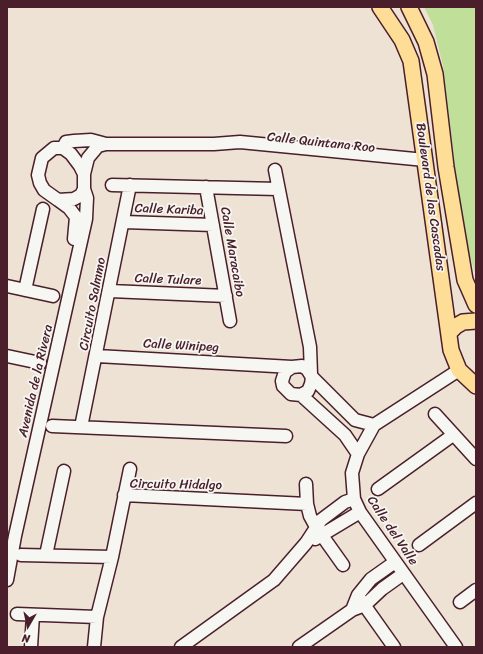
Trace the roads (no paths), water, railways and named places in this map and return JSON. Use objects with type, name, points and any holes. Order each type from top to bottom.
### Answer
[{"type":"main road","name":"Boulevard de las Cascadas","points":[[380,7],[402,40],[411,61],[453,359],[459,370],[476,386]]},
{"type":"main road","name":"Boulevard de las Cascadas","points":[[409,7],[426,42],[435,74],[446,167],[465,280],[476,305]]},
{"type":"main road","points":[[449,333],[463,322],[476,321]]},
{"type":"street","name":"Calle Quintana Roo","points":[[63,148],[66,142],[91,140],[106,144],[214,144],[240,142],[425,164]]},
{"type":"street","points":[[84,174],[76,159],[63,148],[54,148],[42,158],[38,175],[44,190],[58,200],[74,199],[81,195],[84,189],[84,174],[88,158],[98,146],[106,144]]},
{"type":"street","points":[[265,364],[282,381],[283,386],[291,394],[301,395],[308,391],[312,384],[310,347],[275,170]]},
{"type":"street","points":[[112,185],[278,189]]},
{"type":"street","name":"Circuito Salmmo","points":[[81,428],[110,292],[130,185]]},
{"type":"street","name":"Calle Maracaibo","points":[[206,187],[230,321]]},
{"type":"street","name":"Avenida de la Rivera","points":[[7,580],[10,537],[68,289],[86,219],[87,198],[84,189]]},
{"type":"street","name":"Avenida de la Rivera","points":[[58,200],[69,208],[76,218],[77,224],[68,289]]},
{"type":"street","points":[[25,290],[43,209]]},
{"type":"street","name":"Calle Kariba","points":[[124,222],[213,225]]},
{"type":"street","points":[[7,286],[53,296]]},
{"type":"street","name":"Calle Tulare","points":[[110,292],[226,296]]},
{"type":"street","points":[[282,381],[285,372],[294,366],[310,347]]},
{"type":"street","points":[[7,356],[40,363]]},
{"type":"street","name":"Calle Winipeg","points":[[97,356],[294,366]]},
{"type":"street","points":[[294,366],[307,369],[311,376],[355,420],[374,425]]},
{"type":"street","name":"Calle del Valle","points":[[456,647],[360,512],[354,499],[352,473],[358,454],[374,425],[459,370]]},
{"type":"street","points":[[301,395],[345,435],[358,454]]},
{"type":"street","points":[[435,414],[476,459]]},
{"type":"street","points":[[345,435],[355,420]]},
{"type":"street","points":[[52,426],[286,436]]},
{"type":"street","points":[[378,489],[453,435]]},
{"type":"street","points":[[124,496],[130,469]]},
{"type":"street","points":[[46,555],[64,471]]},
{"type":"street","points":[[306,484],[307,504],[319,532],[343,565]]},
{"type":"street","name":"Circuito Hidalgo","points":[[94,647],[97,617],[112,557],[124,496],[307,504]]},
{"type":"street","points":[[319,532],[321,520],[345,502],[354,499]]},
{"type":"street","points":[[419,545],[476,502]]},
{"type":"street","points":[[181,647],[274,580],[306,543],[319,532],[360,512]]},
{"type":"street","points":[[21,555],[112,557]]},
{"type":"street","points":[[362,600],[371,579],[395,562]]},
{"type":"street","points":[[301,646],[352,610],[362,600],[382,589],[403,574]]},
{"type":"street","points":[[460,602],[476,590]]},
{"type":"street","points":[[362,600],[394,647]]},
{"type":"street","points":[[17,614],[97,617]]},
{"type":"street","points":[[31,647],[33,615]]}]
